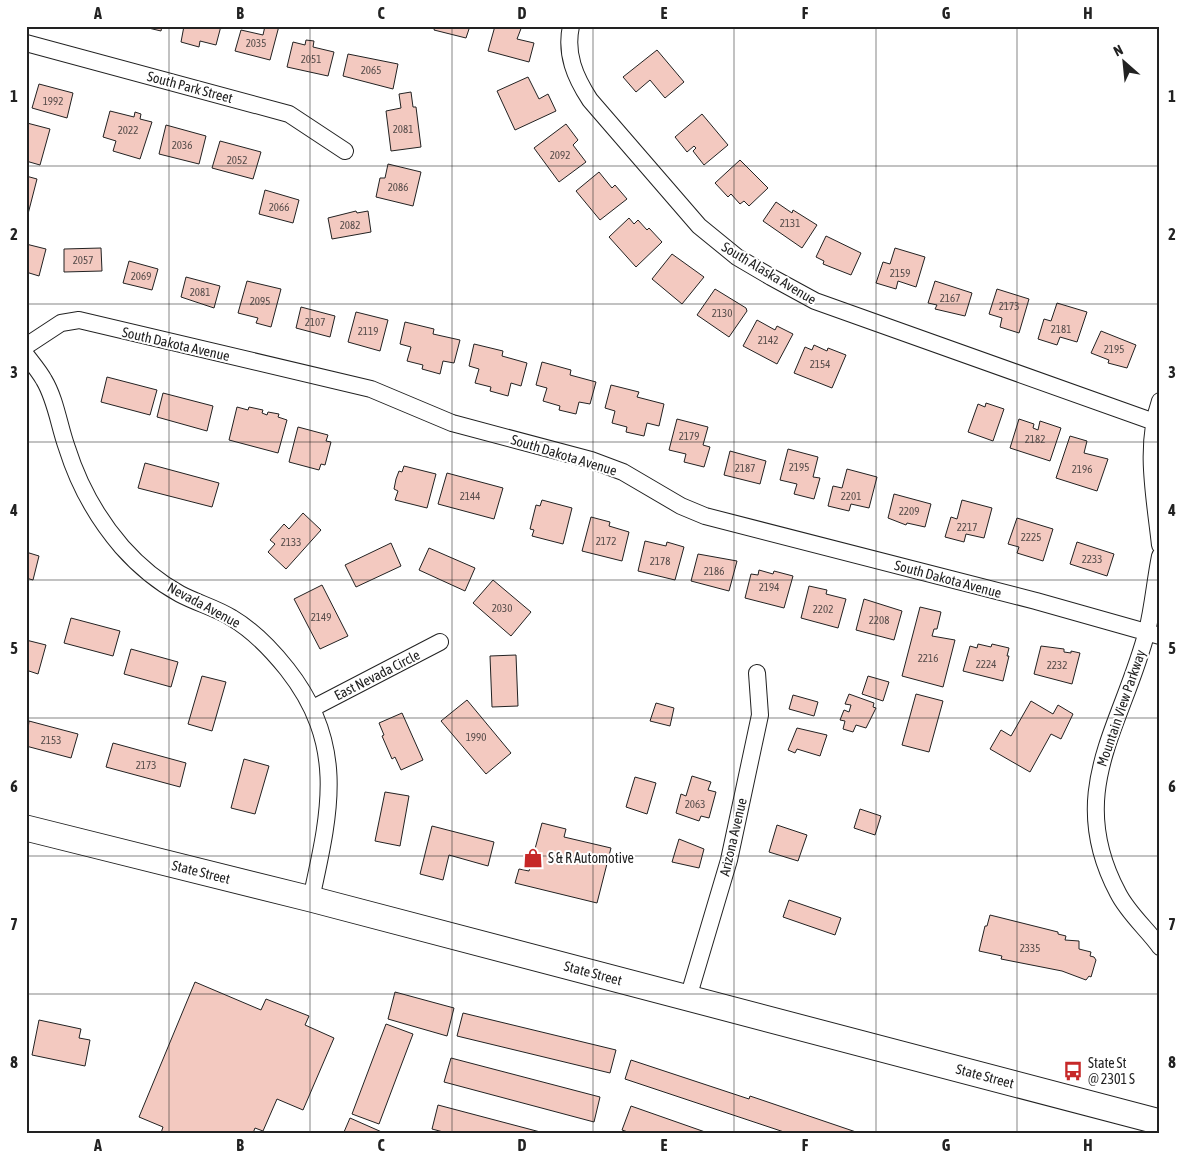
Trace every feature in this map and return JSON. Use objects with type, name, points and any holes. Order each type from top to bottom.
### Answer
[{"type":"main road","name":"State Street","points":[[26,828],[311,900],[1160,1122]]},
{"type":"street","name":"South Alaska Avenue","points":[[571,26],[569,45],[572,63],[578,81],[590,100],[699,226],[737,257],[815,301],[1156,423]]},
{"type":"street","name":"South Park Street","points":[[26,44],[289,114],[345,151]]},
{"type":"street","name":"South Dakota Avenue","points":[[26,346],[61,323],[80,320],[371,389],[452,423],[591,460],[623,472],[681,506],[705,516],[1153,634]]},
{"type":"street","name":"Nevada Avenue","points":[[26,355],[45,380],[66,448],[97,514],[121,546],[156,579],[180,594],[230,617],[251,631],[271,650],[314,708],[324,739],[329,773],[329,802],[326,830],[311,900]]},
{"type":"street","points":[[1160,401],[1151,456],[1160,545]]},
{"type":"street","name":"Mountain View Parkway","points":[[1160,556],[1153,634],[1099,772],[1095,797],[1095,820],[1101,850],[1119,894],[1160,947]]},
{"type":"street","name":"East Nevada Circle","points":[[314,708],[440,642]]},
{"type":"street","name":"Arizona Avenue","points":[[688,998],[728,860],[760,715],[757,672]]},
{"type":"building","points":[[140,26],[162,26],[161,31]]},
{"type":"building","points":[[184,26],[221,26],[216,45],[200,41],[199,47],[181,42]]},
{"type":"building","points":[[265,26],[279,26],[270,60],[235,51],[241,30],[263,35]]},
{"type":"building","points":[[435,26],[470,26],[466,38],[434,30]]},
{"type":"building","points":[[495,26],[522,26],[517,39],[534,43],[529,62],[488,51]]},
{"type":"building","points":[[306,40],[314,41],[313,47],[334,52],[328,76],[287,67],[293,42],[305,45]]},
{"type":"building","points":[[657,50],[684,82],[665,98],[650,80],[636,92],[623,77]]},
{"type":"building","points":[[348,54],[398,64],[393,89],[343,76]]},
{"type":"building","points":[[528,77],[539,99],[548,94],[556,111],[515,130],[497,91]]},
{"type":"building","points":[[39,84],[73,93],[67,118],[32,108]]},
{"type":"building","points":[[411,92],[413,107],[416,107],[421,147],[391,151],[386,111],[401,108],[399,94]]},
{"type":"building","points":[[110,111],[134,117],[135,112],[141,114],[140,119],[152,122],[140,159],[113,151],[116,141],[103,137]]},
{"type":"building","points":[[702,114],[728,145],[704,165],[693,151],[696,148],[694,146],[687,152],[675,137]]},
{"type":"building","points":[[27,123],[50,129],[40,165],[26,161]]},
{"type":"building","points":[[566,124],[578,140],[573,145],[586,162],[559,182],[534,148]]},
{"type":"building","points":[[166,125],[206,136],[199,164],[159,154]]},
{"type":"building","points":[[220,141],[261,152],[253,179],[212,168]]},
{"type":"building","points":[[740,160],[768,188],[749,206],[744,201],[740,204],[731,194],[728,197],[715,183]]},
{"type":"building","points":[[388,164],[421,172],[413,206],[376,197],[380,178],[385,178]]},
{"type":"building","points":[[599,172],[612,188],[615,185],[627,199],[600,220],[576,191]]},
{"type":"building","points":[[26,176],[37,179],[28,214],[26,214]]},
{"type":"building","points":[[265,190],[299,200],[293,223],[259,214]]},
{"type":"building","points":[[776,202],[792,213],[793,210],[817,225],[802,248],[763,221]]},
{"type":"building","points":[[356,211],[357,213],[368,211],[371,232],[332,239],[328,218]]},
{"type":"building","points":[[629,218],[634,224],[638,220],[647,230],[649,228],[662,242],[636,267],[609,237]]},
{"type":"building","points":[[826,236],[861,253],[851,275],[823,264],[824,261],[816,257]]},
{"type":"building","points":[[26,244],[46,249],[39,276],[26,272]]},
{"type":"building","points":[[101,248],[102,271],[64,272],[64,249]]},
{"type":"building","points":[[895,248],[925,257],[916,287],[898,281],[896,289],[876,283],[883,262],[890,264]]},
{"type":"building","points":[[672,254],[704,277],[682,304],[652,279]]},
{"type":"building","points":[[129,261],[158,269],[152,290],[123,283]]},
{"type":"building","points":[[186,277],[220,286],[214,308],[181,297]]},
{"type":"building","points":[[247,281],[281,289],[271,327],[256,323],[258,318],[238,313]]},
{"type":"building","points":[[935,281],[972,293],[965,316],[935,309],[937,305],[928,303]]},
{"type":"building","points":[[715,289],[746,308],[747,311],[729,337],[697,315]]},
{"type":"building","points":[[997,289],[1029,299],[1019,333],[1000,327],[1002,318],[989,314]]},
{"type":"building","points":[[1057,303],[1087,312],[1077,342],[1060,337],[1057,345],[1038,339],[1044,319],[1051,321]]},
{"type":"building","points":[[301,307],[335,316],[330,337],[296,328]]},
{"type":"building","points":[[356,312],[388,320],[380,351],[348,342]]},
{"type":"building","points":[[757,320],[775,330],[777,326],[793,334],[777,364],[743,346]]},
{"type":"building","points":[[405,322],[434,329],[433,334],[460,340],[454,363],[443,361],[440,374],[422,369],[423,365],[407,361],[411,347],[400,344]]},
{"type":"building","points":[[1101,331],[1136,345],[1127,368],[1108,363],[1109,360],[1091,353]]},
{"type":"building","points":[[474,344],[503,351],[502,356],[527,363],[521,386],[511,383],[508,396],[490,391],[491,387],[475,383],[479,369],[469,366]]},
{"type":"building","points":[[814,345],[827,351],[828,348],[846,355],[832,388],[794,373],[805,347],[812,350]]},
{"type":"building","points":[[542,362],[571,370],[570,375],[596,382],[590,404],[579,402],[576,414],[559,410],[560,406],[543,401],[547,388],[536,385]]},
{"type":"building","points":[[107,377],[157,390],[150,415],[101,402]]},
{"type":"building","points":[[611,385],[639,392],[637,397],[664,404],[659,426],[647,423],[644,436],[626,432],[627,427],[612,423],[615,411],[605,408]]},
{"type":"building","points":[[163,393],[213,406],[207,431],[157,417]]},
{"type":"building","points":[[986,403],[1004,409],[993,441],[968,432],[978,404],[985,407]]},
{"type":"building","points":[[237,407],[248,410],[249,407],[263,410],[262,413],[267,415],[268,412],[279,414],[278,417],[287,420],[278,453],[229,440]]},
{"type":"building","points":[[677,419],[708,427],[703,445],[710,447],[704,467],[684,462],[686,454],[669,450]]},
{"type":"building","points":[[1019,419],[1034,424],[1033,428],[1038,430],[1040,421],[1061,428],[1050,461],[1010,448]]},
{"type":"building","points":[[298,427],[328,435],[326,441],[331,442],[325,465],[321,464],[319,470],[289,462]]},
{"type":"building","points":[[1070,436],[1087,441],[1084,453],[1108,459],[1097,491],[1056,478]]},
{"type":"building","points":[[788,449],[818,457],[813,477],[820,478],[814,499],[794,494],[797,484],[780,480]]},
{"type":"building","points":[[730,451],[766,461],[760,484],[724,475]]},
{"type":"building","points":[[145,463],[219,483],[212,507],[138,488]]},
{"type":"building","points":[[404,466],[436,474],[427,508],[395,500],[398,491],[394,489],[396,479],[399,471],[402,472]]},
{"type":"building","points":[[847,469],[877,477],[869,508],[851,504],[849,511],[828,506],[833,486],[842,488]]},
{"type":"building","points":[[447,473],[503,488],[494,519],[438,504]]},
{"type":"building","points":[[894,494],[931,504],[925,527],[907,523],[906,525],[888,518]]},
{"type":"building","points":[[542,500],[572,508],[563,544],[532,536],[534,530],[530,529],[536,505],[540,506]]},
{"type":"building","points":[[962,500],[992,508],[984,538],[966,534],[964,542],[945,537],[951,517],[957,519]]},
{"type":"building","points":[[303,513],[321,530],[286,569],[268,552],[275,544],[270,540],[284,524],[289,529]]},
{"type":"building","points":[[591,517],[610,522],[609,526],[629,532],[622,561],[582,551]]},
{"type":"building","points":[[1017,518],[1053,529],[1043,561],[1017,553],[1019,547],[1008,544]]},
{"type":"building","points":[[645,541],[666,546],[667,542],[684,547],[675,580],[638,571]]},
{"type":"building","points":[[1077,542],[1114,554],[1107,576],[1070,564]]},
{"type":"building","points":[[391,543],[401,566],[356,587],[345,565]]},
{"type":"building","points":[[429,548],[475,568],[465,591],[419,570]]},
{"type":"building","points":[[26,552],[39,556],[33,580],[26,578]]},
{"type":"building","points":[[698,554],[737,561],[729,591],[691,581]]},
{"type":"building","points":[[759,570],[773,574],[774,571],[793,576],[784,608],[745,598],[751,574],[758,575]]},
{"type":"building","points":[[493,580],[531,612],[511,636],[473,603]]},
{"type":"building","points":[[322,585],[348,636],[320,649],[294,599]]},
{"type":"building","points":[[809,586],[827,590],[826,594],[846,599],[838,628],[801,618]]},
{"type":"building","points":[[864,599],[902,611],[894,640],[856,630]]},
{"type":"building","points":[[920,607],[941,612],[937,629],[934,629],[932,636],[955,640],[943,687],[902,676]]},
{"type":"building","points":[[71,618],[120,631],[113,656],[64,643]]},
{"type":"building","points":[[26,640],[46,645],[38,674],[26,670]]},
{"type":"building","points":[[978,644],[991,647],[992,644],[1009,648],[1003,681],[963,671],[970,646],[977,648]]},
{"type":"building","points":[[1041,646],[1064,649],[1064,652],[1080,653],[1072,684],[1034,674]]},
{"type":"building","points":[[131,649],[178,662],[171,687],[124,674]]},
{"type":"building","points":[[516,655],[518,706],[492,707],[490,656]]},
{"type":"building","points":[[202,676],[226,682],[212,731],[188,724]]},
{"type":"building","points":[[868,676],[889,682],[883,701],[862,694]]},
{"type":"building","points":[[849,694],[874,703],[873,707],[876,708],[866,728],[856,725],[853,732],[843,729],[845,721],[840,720],[844,710],[849,712],[851,705],[845,704]]},
{"type":"building","points":[[916,694],[943,701],[929,752],[902,745]]},
{"type":"building","points":[[793,695],[818,702],[814,716],[789,709]]},
{"type":"building","points":[[467,700],[511,753],[486,774],[441,721]]},
{"type":"building","points":[[1031,701],[1053,714],[1058,705],[1073,714],[1061,739],[1051,734],[1030,772],[990,749],[1001,730],[1011,736]]},
{"type":"building","points":[[656,703],[674,708],[670,726],[650,721]]},
{"type":"building","points":[[402,713],[423,760],[401,770],[395,757],[392,759],[382,736],[384,735],[379,723]]},
{"type":"building","points":[[29,721],[78,734],[71,758],[26,746]]},
{"type":"building","points":[[797,728],[827,735],[820,756],[797,749],[795,753],[788,750]]},
{"type":"building","points":[[113,743],[186,763],[180,787],[106,767]]},
{"type":"building","points":[[244,759],[269,766],[255,814],[231,808]]},
{"type":"building","points":[[692,776],[711,782],[708,790],[716,792],[709,818],[701,816],[699,821],[676,813],[681,794],[686,796]]},
{"type":"building","points":[[635,777],[656,783],[647,814],[626,807]]},
{"type":"building","points":[[385,792],[409,796],[400,846],[375,841]]},
{"type":"building","points":[[860,809],[881,816],[875,835],[854,828]]},
{"type":"building","points":[[542,823],[566,829],[564,837],[611,848],[597,903],[515,883],[519,869],[529,871]]},
{"type":"building","points":[[777,825],[807,835],[798,861],[769,852]]},
{"type":"building","points":[[432,826],[494,842],[488,866],[449,855],[443,880],[420,874]]},
{"type":"building","points":[[679,839],[704,849],[699,868],[672,862]]},
{"type":"building","points":[[789,900],[841,918],[835,935],[783,917]]},
{"type":"building","points":[[990,915],[1058,932],[1058,934],[1066,936],[1065,940],[1079,941],[1079,949],[1091,952],[1090,956],[1096,960],[1091,977],[1089,976],[1086,980],[1062,971],[1001,959],[1002,956],[979,951],[985,926],[987,926]]},
{"type":"building","points":[[195,982],[261,1010],[266,999],[309,1016],[305,1025],[334,1038],[303,1110],[277,1099],[263,1131],[255,1128],[253,1133],[161,1133],[163,1127],[139,1117]]},
{"type":"building","points":[[395,992],[454,1008],[447,1036],[388,1019]]},
{"type":"building","points":[[463,1013],[616,1050],[610,1073],[457,1036]]},
{"type":"building","points":[[39,1020],[81,1029],[79,1038],[90,1040],[85,1066],[32,1055]]},
{"type":"building","points":[[386,1024],[413,1034],[379,1124],[352,1114]]},
{"type":"building","points":[[451,1058],[600,1097],[594,1122],[444,1082]]},
{"type":"building","points":[[631,1060],[749,1099],[750,1096],[859,1133],[787,1133],[625,1079]]},
{"type":"building","points":[[438,1105],[544,1133],[447,1133],[432,1129]]},
{"type":"building","points":[[631,1106],[708,1133],[631,1133],[622,1130]]},
{"type":"building","points":[[350,1118],[384,1133],[344,1132]]},
{"type":"place","name":"S & R Automotive","points":[[533,858]]},
{"type":"place","name":"State St @ 2301 S","points":[[1073,1071]]}]
